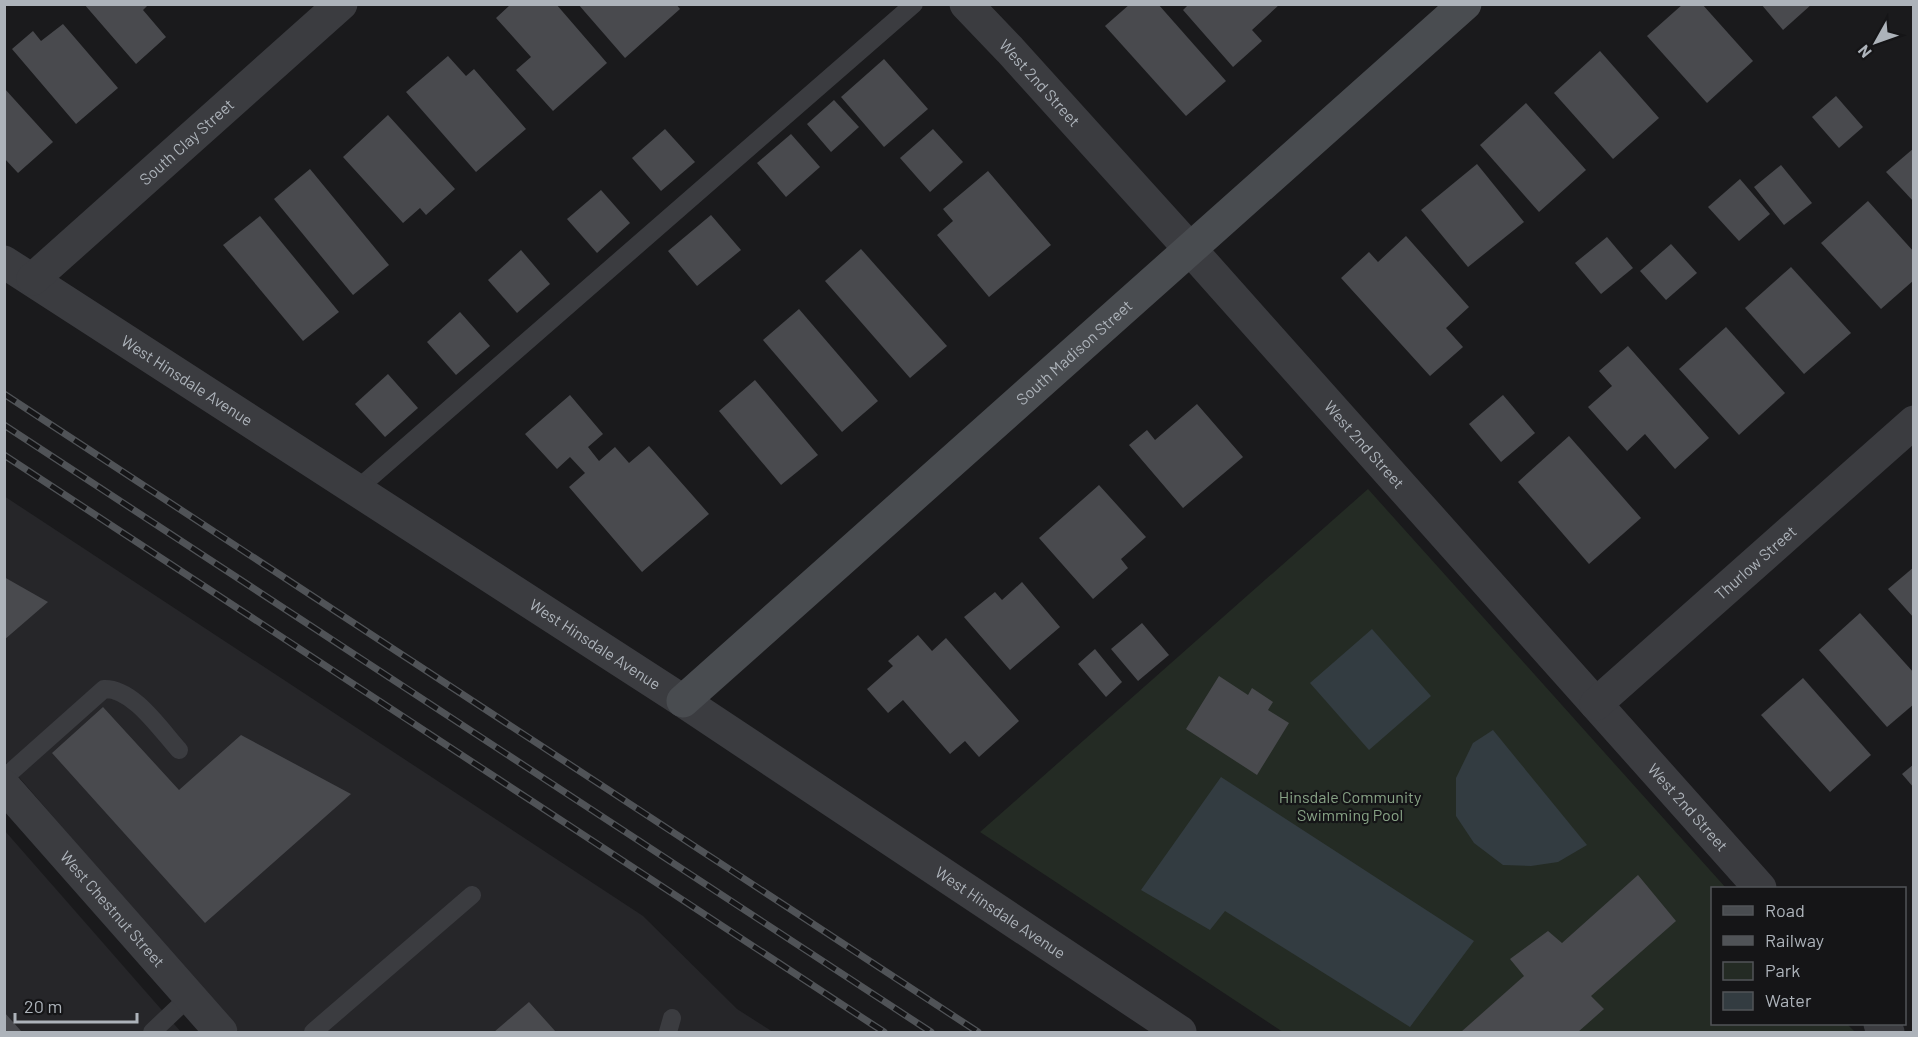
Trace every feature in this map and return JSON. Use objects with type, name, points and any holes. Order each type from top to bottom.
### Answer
[{"type":"street","name":"South Clay Street","points":[[33,279],[341,4]]},
{"type":"street","name":"West 2nd Street","points":[[966,4],[1190,249],[1759,887]]},
{"type":"street","name":"South Madison Street","points":[[683,701],[1465,4]]},
{"type":"street","name":"West Hinsdale Avenue","points":[[4,262],[683,701],[1180,1032]]},
{"type":"street","name":"Thurlow Street","points":[[1596,704],[1914,422]]},
{"type":"street","name":"West Chestnut Street","points":[[4,786],[221,1032]]},
{"type":"lane","points":[[355,491],[914,4]]},
{"type":"lane","points":[[4,778],[104,689],[112,689],[129,695],[179,750]]},
{"type":"lane","points":[[313,1032],[472,895]]},
{"type":"lane","points":[[152,1032],[189,997]]},
{"type":"shaded area","points":[[4,496],[643,916],[737,1009],[773,1032],[239,1032],[5,761]]},
{"type":"shaded area","points":[[5,831],[181,1032],[5,1032]]},
{"type":"green space","name":"Hinsdale Community Swimming Pool","points":[[1368,489],[1725,887],[1711,887],[1711,1025],[1848,1025],[1855,1032],[1283,1032],[980,832]]},
{"type":"water","points":[[1372,629],[1431,696],[1369,750],[1310,683]]},
{"type":"water","points":[[1493,730],[1587,845],[1558,862],[1531,866],[1503,865],[1474,843],[1456,816],[1456,778],[1473,743]]},
{"type":"water","points":[[1221,777],[1474,941],[1410,1027],[1225,911],[1210,930],[1141,890]]},
{"type":"building","points":[[84,4],[149,4],[143,10],[166,37],[136,64]]},
{"type":"building","points":[[511,4],[556,4],[607,63],[553,111],[516,70],[531,57],[496,18]]},
{"type":"building","points":[[578,4],[676,4],[680,9],[625,58]]},
{"type":"building","points":[[1130,4],[1158,4],[1226,81],[1186,116],[1105,26]]},
{"type":"building","points":[[1189,4],[1280,4],[1252,30],[1262,41],[1233,67],[1183,10]]},
{"type":"building","points":[[1683,4],[1702,4],[1753,61],[1707,103],[1647,36]]},
{"type":"building","points":[[1761,4],[1812,4],[1783,30]]},
{"type":"building","points":[[63,24],[118,88],[76,124],[12,49],[33,31],[41,41]]},
{"type":"building","points":[[1600,51],[1659,118],[1613,159],[1554,93]]},
{"type":"building","points":[[448,56],[466,76],[474,69],[526,129],[476,172],[406,92]]},
{"type":"building","points":[[884,59],[928,109],[884,147],[841,97]]},
{"type":"building","points":[[4,88],[53,142],[18,173],[4,158]]},
{"type":"building","points":[[1836,96],[1863,127],[1839,148],[1812,117]]},
{"type":"building","points":[[834,100],[859,127],[831,152],[807,124]]},
{"type":"building","points":[[1526,103],[1586,170],[1539,212],[1480,145]]},
{"type":"building","points":[[388,115],[455,189],[426,215],[420,208],[403,223],[343,157]]},
{"type":"building","points":[[665,129],[695,162],[661,191],[632,158]]},
{"type":"building","points":[[933,129],[963,162],[930,192],[900,158]]},
{"type":"building","points":[[791,134],[820,167],[786,197],[757,163]]},
{"type":"building","points":[[1914,148],[1914,202],[1886,172]]},
{"type":"building","points":[[1477,164],[1524,222],[1468,267],[1421,210]]},
{"type":"building","points":[[1781,165],[1812,203],[1784,225],[1754,187]]},
{"type":"building","points":[[310,169],[389,265],[353,295],[274,199]]},
{"type":"building","points":[[988,171],[1051,245],[989,297],[937,235],[953,221],[943,209]]},
{"type":"building","points":[[1740,179],[1770,214],[1739,241],[1708,207]]},
{"type":"building","points":[[601,190],[630,223],[597,253],[567,219]]},
{"type":"building","points":[[1868,201],[1914,252],[1914,280],[1881,309],[1821,243]]},
{"type":"building","points":[[711,215],[741,250],[697,286],[668,251]]},
{"type":"building","points":[[260,216],[339,312],[303,341],[223,245]]},
{"type":"building","points":[[1406,236],[1469,307],[1446,328],[1463,347],[1430,376],[1341,278],[1369,252],[1378,262]]},
{"type":"building","points":[[1607,237],[1633,268],[1601,294],[1575,263]]},
{"type":"building","points":[[1671,244],[1697,273],[1666,300],[1640,271]]},
{"type":"building","points":[[861,249],[947,346],[910,378],[825,281]]},
{"type":"building","points":[[521,250],[550,284],[517,313],[488,280]]},
{"type":"building","points":[[1791,267],[1851,333],[1804,374],[1745,308]]},
{"type":"building","points":[[799,309],[878,401],[842,432],[763,340]]},
{"type":"building","points":[[460,312],[490,346],[456,375],[427,342]]},
{"type":"building","points":[[1726,327],[1785,393],[1739,435],[1679,369]]},
{"type":"building","points":[[1628,346],[1709,438],[1675,469],[1645,434],[1627,451],[1588,407],[1612,386],[1599,371]]},
{"type":"building","points":[[388,374],[418,408],[385,437],[355,404]]},
{"type":"building","points":[[755,380],[818,455],[781,485],[719,411]]},
{"type":"building","points":[[570,395],[603,434],[588,447],[599,461],[615,447],[629,463],[649,446],[709,514],[642,572],[569,487],[585,473],[570,457],[557,469],[525,434]]},
{"type":"building","points":[[1503,395],[1535,433],[1501,462],[1469,424]]},
{"type":"building","points":[[1197,404],[1243,457],[1183,508],[1129,445],[1147,430],[1155,440]]},
{"type":"building","points":[[1569,436],[1641,518],[1589,564],[1518,482]]},
{"type":"building","points":[[1099,485],[1146,537],[1121,559],[1128,568],[1093,599],[1039,538]]},
{"type":"building","points":[[1914,567],[1914,618],[1888,589]]},
{"type":"building","points":[[4,577],[48,602],[4,640]]},
{"type":"building","points":[[1022,582],[1060,627],[1010,670],[964,617],[995,592],[1002,600]]},
{"type":"building","points":[[1860,613],[1914,673],[1914,704],[1887,727],[1819,650]]},
{"type":"building","points":[[1142,623],[1169,655],[1138,681],[1111,649]]},
{"type":"building","points":[[918,635],[932,651],[946,638],[1019,721],[979,757],[965,741],[950,754],[903,700],[888,713],[867,689],[893,666],[888,661]]},
{"type":"building","points":[[1095,649],[1122,682],[1106,697],[1078,664]]},
{"type":"building","points":[[1219,676],[1248,695],[1252,688],[1273,702],[1268,710],[1289,723],[1257,775],[1186,729]]},
{"type":"building","points":[[1803,678],[1871,755],[1830,792],[1761,715]]},
{"type":"building","points":[[103,707],[179,790],[241,735],[351,794],[205,923],[52,753]]},
{"type":"building","points":[[1914,764],[1914,788],[1902,774]]},
{"type":"building","points":[[1638,875],[1676,921],[1591,996],[1604,1009],[1578,1032],[1461,1032],[1524,976],[1510,959],[1548,931],[1562,943]]},
{"type":"building","points":[[529,1002],[556,1032],[494,1032]]},
{"type":"building","points":[[4,1012],[22,1032],[4,1032]]},
{"type":"railway","points":[[4,394],[978,1032]]},
{"type":"railway","points":[[4,425],[931,1032]]},
{"type":"railway","points":[[4,455],[884,1032]]}]
